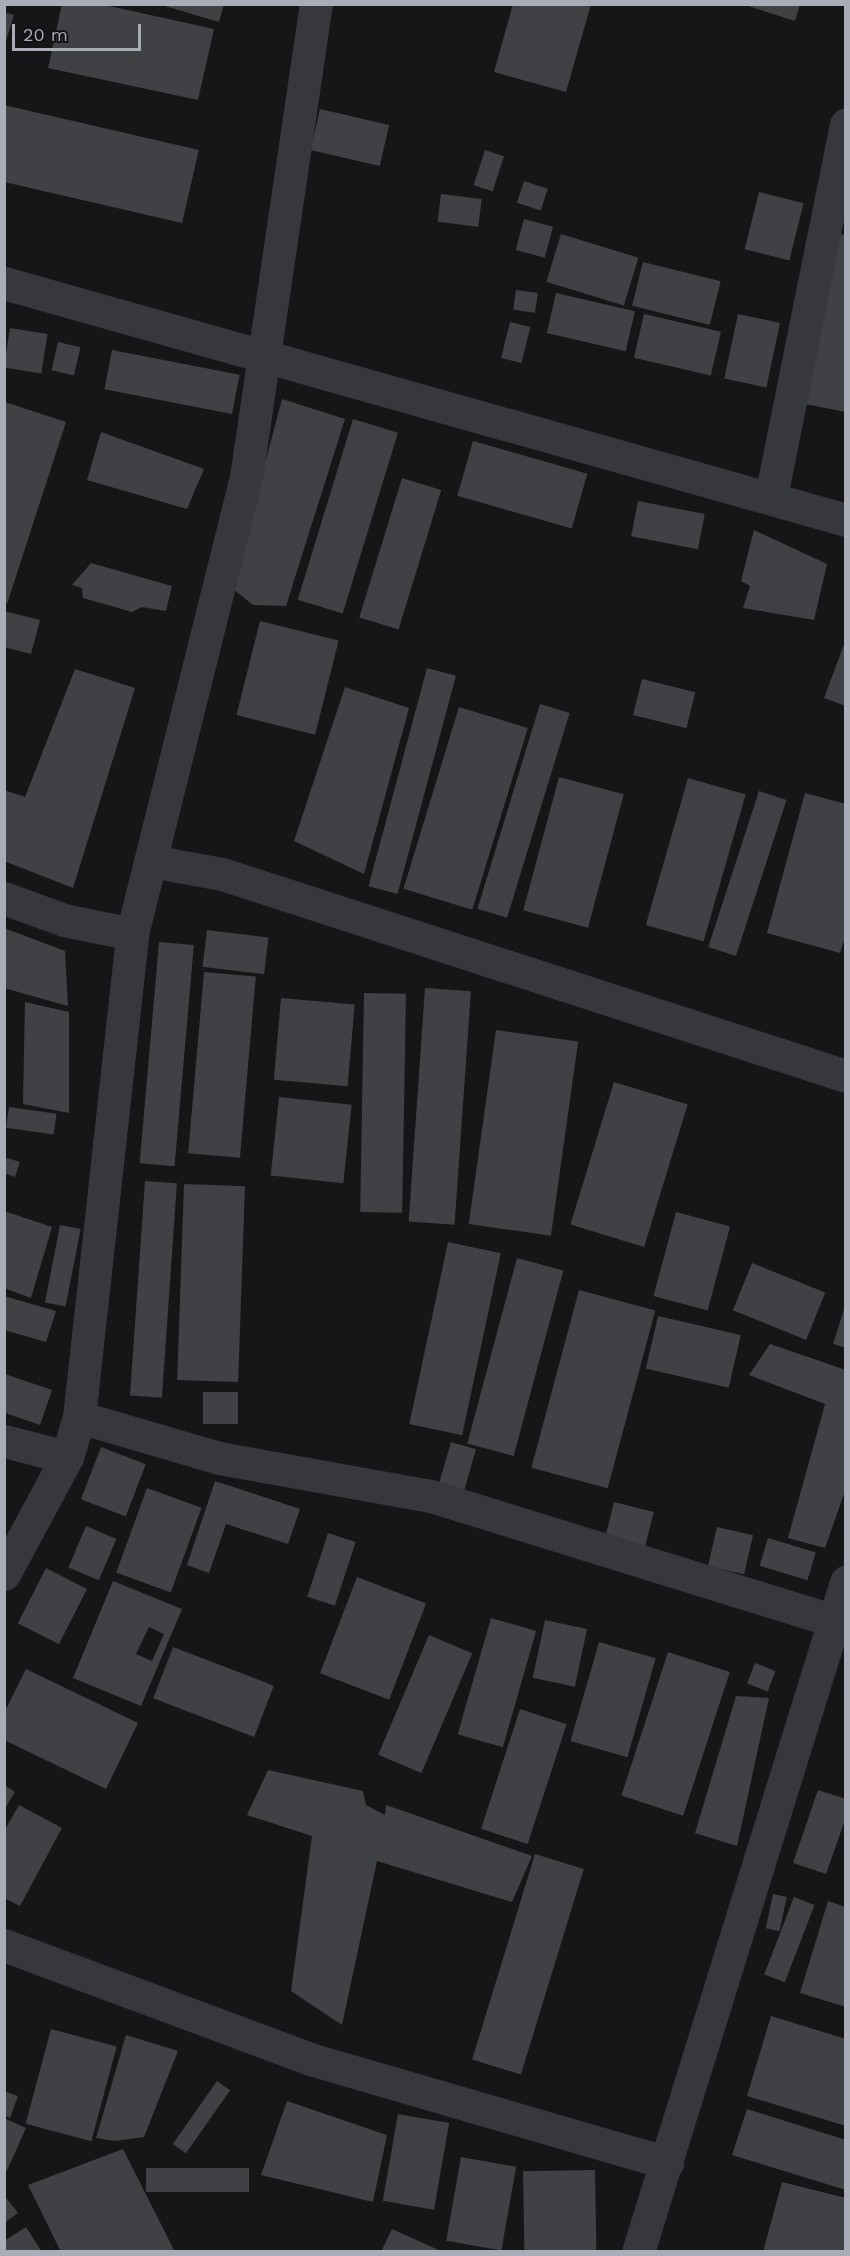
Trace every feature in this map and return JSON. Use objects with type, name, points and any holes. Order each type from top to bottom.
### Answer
[{"type":"street","points":[[4,1574],[67,1457],[79,1417],[132,934],[246,477],[316,4]]},
{"type":"street","points":[[771,496],[846,125]]},
{"type":"street","points":[[4,283],[263,359],[771,496],[846,520]]},
{"type":"street","points":[[151,861],[222,874],[846,1076]]},
{"type":"street","points":[[4,898],[64,920],[132,934]]},
{"type":"street","points":[[79,1417],[219,1458],[431,1496],[834,1621]]},
{"type":"street","points":[[4,1441],[67,1457]]},
{"type":"street","points":[[638,2252],[846,1582]]},
{"type":"street","points":[[4,1945],[310,2059],[667,2163]]},
{"type":"building","points":[[62,4],[100,4],[214,29],[198,100],[48,68]]},
{"type":"building","points":[[158,4],[224,4],[219,22]]},
{"type":"building","points":[[513,4],[591,4],[566,92],[494,72]]},
{"type":"building","points":[[742,4],[800,4],[795,21]]},
{"type":"building","points":[[4,12],[14,15],[5,44],[4,44]]},
{"type":"building","points":[[4,105],[199,150],[182,223],[4,182]]},
{"type":"building","points":[[320,109],[389,125],[380,166],[311,150]]},
{"type":"building","points":[[485,150],[504,156],[493,191],[474,185]]},
{"type":"building","points":[[524,181],[548,189],[541,211],[517,203]]},
{"type":"building","points":[[759,192],[804,203],[789,260],[745,249]]},
{"type":"building","points":[[441,194],[482,199],[478,227],[438,222]]},
{"type":"building","points":[[524,219],[553,227],[545,258],[516,250]]},
{"type":"building","points":[[561,234],[638,258],[624,305],[546,282]]},
{"type":"building","points":[[840,234],[846,235],[846,412],[805,404]]},
{"type":"building","points":[[643,262],[721,281],[710,325],[632,306]]},
{"type":"building","points":[[516,290],[538,293],[535,313],[513,310]]},
{"type":"building","points":[[556,293],[635,311],[626,351],[547,333]]},
{"type":"building","points":[[644,314],[721,332],[711,376],[634,358]]},
{"type":"building","points":[[738,314],[780,323],[766,387],[724,379]]},
{"type":"building","points":[[510,322],[530,327],[521,363],[501,358]]},
{"type":"building","points":[[10,328],[48,334],[41,373],[4,368]]},
{"type":"building","points":[[58,342],[80,347],[74,375],[51,370]]},
{"type":"building","points":[[112,350],[240,375],[232,414],[104,389]]},
{"type":"building","points":[[282,399],[345,419],[286,606],[253,605],[232,588]]},
{"type":"building","points":[[5,402],[66,422],[7,604],[4,603]]},
{"type":"building","points":[[353,419],[398,433],[343,613],[298,600]]},
{"type":"building","points":[[101,432],[204,469],[187,509],[87,480]]},
{"type":"building","points":[[473,441],[587,474],[572,529],[457,496]]},
{"type":"building","points":[[402,478],[441,490],[399,630],[359,618]]},
{"type":"building","points":[[638,501],[705,514],[698,549],[631,536]]},
{"type":"building","points":[[754,530],[827,564],[814,620],[743,608],[750,586],[741,581]]},
{"type":"building","points":[[91,563],[172,586],[166,611],[142,607],[132,612],[83,598],[82,588],[72,585]]},
{"type":"building","points":[[4,611],[40,620],[31,654],[4,647]]},
{"type":"building","points":[[260,621],[339,641],[315,735],[237,715]]},
{"type":"building","points":[[846,639],[846,706],[824,698]]},
{"type":"building","points":[[427,668],[456,676],[397,894],[369,886]]},
{"type":"building","points":[[75,669],[135,688],[73,888],[4,861],[4,790],[25,797]]},
{"type":"building","points":[[642,679],[695,692],[686,728],[633,715]]},
{"type":"building","points":[[345,687],[409,708],[364,874],[294,841]]},
{"type":"building","points":[[540,704],[570,713],[507,918],[477,909]]},
{"type":"building","points":[[459,707],[528,728],[472,910],[403,889]]},
{"type":"building","points":[[559,777],[624,794],[588,928],[523,910]]},
{"type":"building","points":[[688,778],[746,795],[704,942],[646,925]]},
{"type":"building","points":[[759,791],[787,800],[736,956],[708,947]]},
{"type":"building","points":[[805,793],[846,804],[846,934],[840,953],[767,933]]},
{"type":"building","points":[[4,928],[65,951],[68,1006],[4,988]]},
{"type":"building","points":[[207,930],[269,938],[264,974],[202,967]]},
{"type":"building","points":[[159,942],[194,945],[175,1166],[140,1163]]},
{"type":"building","points":[[204,972],[256,977],[240,1158],[188,1153]]},
{"type":"building","points":[[425,988],[471,991],[455,1225],[409,1221]]},
{"type":"building","points":[[364,993],[406,994],[402,1213],[360,1212]]},
{"type":"building","points":[[281,998],[355,1004],[348,1086],[274,1080]]},
{"type":"building","points":[[25,1002],[69,1012],[69,1113],[23,1104]]},
{"type":"building","points":[[496,1030],[578,1042],[551,1236],[469,1224]]},
{"type":"building","points":[[614,1082],[688,1105],[644,1247],[570,1224]]},
{"type":"building","points":[[279,1097],[352,1105],[343,1183],[271,1176]]},
{"type":"building","points":[[9,1107],[57,1114],[54,1134],[6,1128]]},
{"type":"building","points":[[4,1157],[20,1162],[15,1177],[4,1173]]},
{"type":"building","points":[[145,1181],[177,1183],[162,1398],[130,1395]]},
{"type":"building","points":[[184,1184],[245,1186],[238,1382],[177,1380]]},
{"type":"building","points":[[4,1211],[52,1227],[31,1298],[4,1288]]},
{"type":"building","points":[[676,1212],[730,1226],[708,1311],[653,1296]]},
{"type":"building","points":[[60,1225],[81,1229],[66,1307],[45,1303]]},
{"type":"building","points":[[448,1242],[501,1253],[462,1435],[409,1424]]},
{"type":"building","points":[[517,1258],[563,1270],[514,1456],[467,1443]]},
{"type":"building","points":[[752,1263],[825,1293],[806,1340],[733,1310]]},
{"type":"building","points":[[579,1290],[655,1310],[608,1488],[531,1468]]},
{"type":"building","points":[[4,1296],[56,1311],[46,1342],[4,1330]]},
{"type":"building","points":[[846,1303],[846,1348],[833,1344]]},
{"type":"building","points":[[658,1316],[741,1335],[729,1388],[646,1369]]},
{"type":"building","points":[[770,1344],[846,1370],[846,1488],[825,1548],[788,1538],[825,1404],[749,1375]]},
{"type":"building","points":[[5,1374],[52,1390],[40,1425],[5,1413]]},
{"type":"building","points":[[203,1392],[238,1392],[238,1424],[203,1424]]},
{"type":"building","points":[[451,1442],[476,1449],[464,1491],[439,1484]]},
{"type":"building","points":[[101,1447],[146,1464],[126,1516],[81,1499]]},
{"type":"building","points":[[215,1481],[300,1509],[288,1544],[226,1524],[209,1573],[187,1565]]},
{"type":"building","points":[[147,1488],[202,1508],[171,1592],[116,1573]]},
{"type":"building","points":[[614,1502],[654,1512],[645,1549],[605,1539]]},
{"type":"building","points":[[86,1526],[116,1539],[99,1580],[68,1567]]},
{"type":"building","points":[[717,1527],[753,1535],[744,1574],[708,1566]]},
{"type":"building","points":[[328,1533],[356,1542],[335,1606],[307,1597]]},
{"type":"building","points":[[768,1538],[816,1553],[807,1580],[760,1566]]},
{"type":"building","points":[[46,1568],[87,1589],[59,1644],[18,1623]]},
{"type":"building","points":[[357,1577],[426,1604],[389,1700],[320,1673]]},
{"type":"building","points":[[113,1581],[182,1609],[141,1706],[73,1678]],"holes":[[[149,1627],[164,1634],[152,1661],[136,1654]]]},
{"type":"building","points":[[491,1618],[536,1631],[503,1747],[458,1734]]},
{"type":"building","points":[[545,1620],[587,1629],[575,1687],[533,1678]]},
{"type":"building","points":[[429,1635],[472,1653],[421,1773],[378,1755]]},
{"type":"building","points":[[599,1642],[656,1658],[627,1757],[571,1741]]},
{"type":"building","points":[[173,1647],[274,1686],[254,1737],[153,1698]]},
{"type":"building","points":[[668,1652],[730,1672],[683,1816],[621,1796]]},
{"type":"building","points":[[755,1663],[776,1671],[768,1691],[747,1684]]},
{"type":"building","points":[[26,1669],[138,1723],[106,1789],[4,1740],[4,1713]]},
{"type":"building","points":[[736,1696],[769,1698],[737,1846],[695,1833]]},
{"type":"building","points":[[520,1709],[567,1724],[528,1844],[481,1829]]},
{"type":"building","points":[[268,1770],[363,1791],[366,1805],[385,1815],[386,1805],[532,1856],[512,1902],[377,1861],[342,2025],[291,1991],[312,1836],[247,1815]]},
{"type":"building","points":[[4,1785],[15,1792],[4,1810]]},
{"type":"building","points":[[818,1790],[846,1799],[846,1817],[826,1874],[793,1863]]},
{"type":"building","points":[[19,1805],[62,1828],[20,1906],[4,1898],[4,1831]]},
{"type":"building","points":[[535,1854],[584,1869],[521,2075],[472,2060]]},
{"type":"building","points":[[773,1894],[787,1897],[779,1931],[766,1928]]},
{"type":"building","points":[[794,1897],[815,1905],[785,1982],[764,1974]]},
{"type":"building","points":[[828,1901],[846,1907],[846,2007],[800,1993]]},
{"type":"building","points":[[771,2016],[846,2039],[846,2126],[747,2096]]},
{"type":"building","points":[[51,2029],[117,2047],[91,2141],[26,2124]]},
{"type":"building","points":[[126,2035],[178,2051],[144,2137],[115,2141],[96,2138]]},
{"type":"building","points":[[217,2081],[230,2090],[186,2153],[173,2144]]},
{"type":"building","points":[[4,2091],[18,2096],[10,2118],[4,2116]]},
{"type":"building","points":[[287,2101],[387,2135],[373,2202],[261,2175]]},
{"type":"building","points":[[747,2109],[846,2140],[846,2190],[732,2155]]},
{"type":"building","points":[[398,2114],[449,2123],[434,2210],[383,2201]]},
{"type":"building","points":[[4,2118],[26,2128],[4,2177]]},
{"type":"building","points":[[123,2149],[175,2252],[61,2252],[28,2185]]},
{"type":"building","points":[[461,2157],[516,2167],[501,2250],[446,2241]]},
{"type":"building","points":[[146,2168],[249,2168],[249,2192],[146,2192]]},
{"type":"building","points":[[595,2170],[596,2252],[524,2252],[523,2171]]},
{"type":"building","points":[[782,2182],[846,2198],[846,2252],[763,2252]]},
{"type":"building","points":[[4,2195],[18,2213],[4,2223]]},
{"type":"building","points":[[26,2227],[42,2252],[4,2252],[4,2241]]},
{"type":"building","points":[[392,2229],[443,2252],[381,2252]]}]
